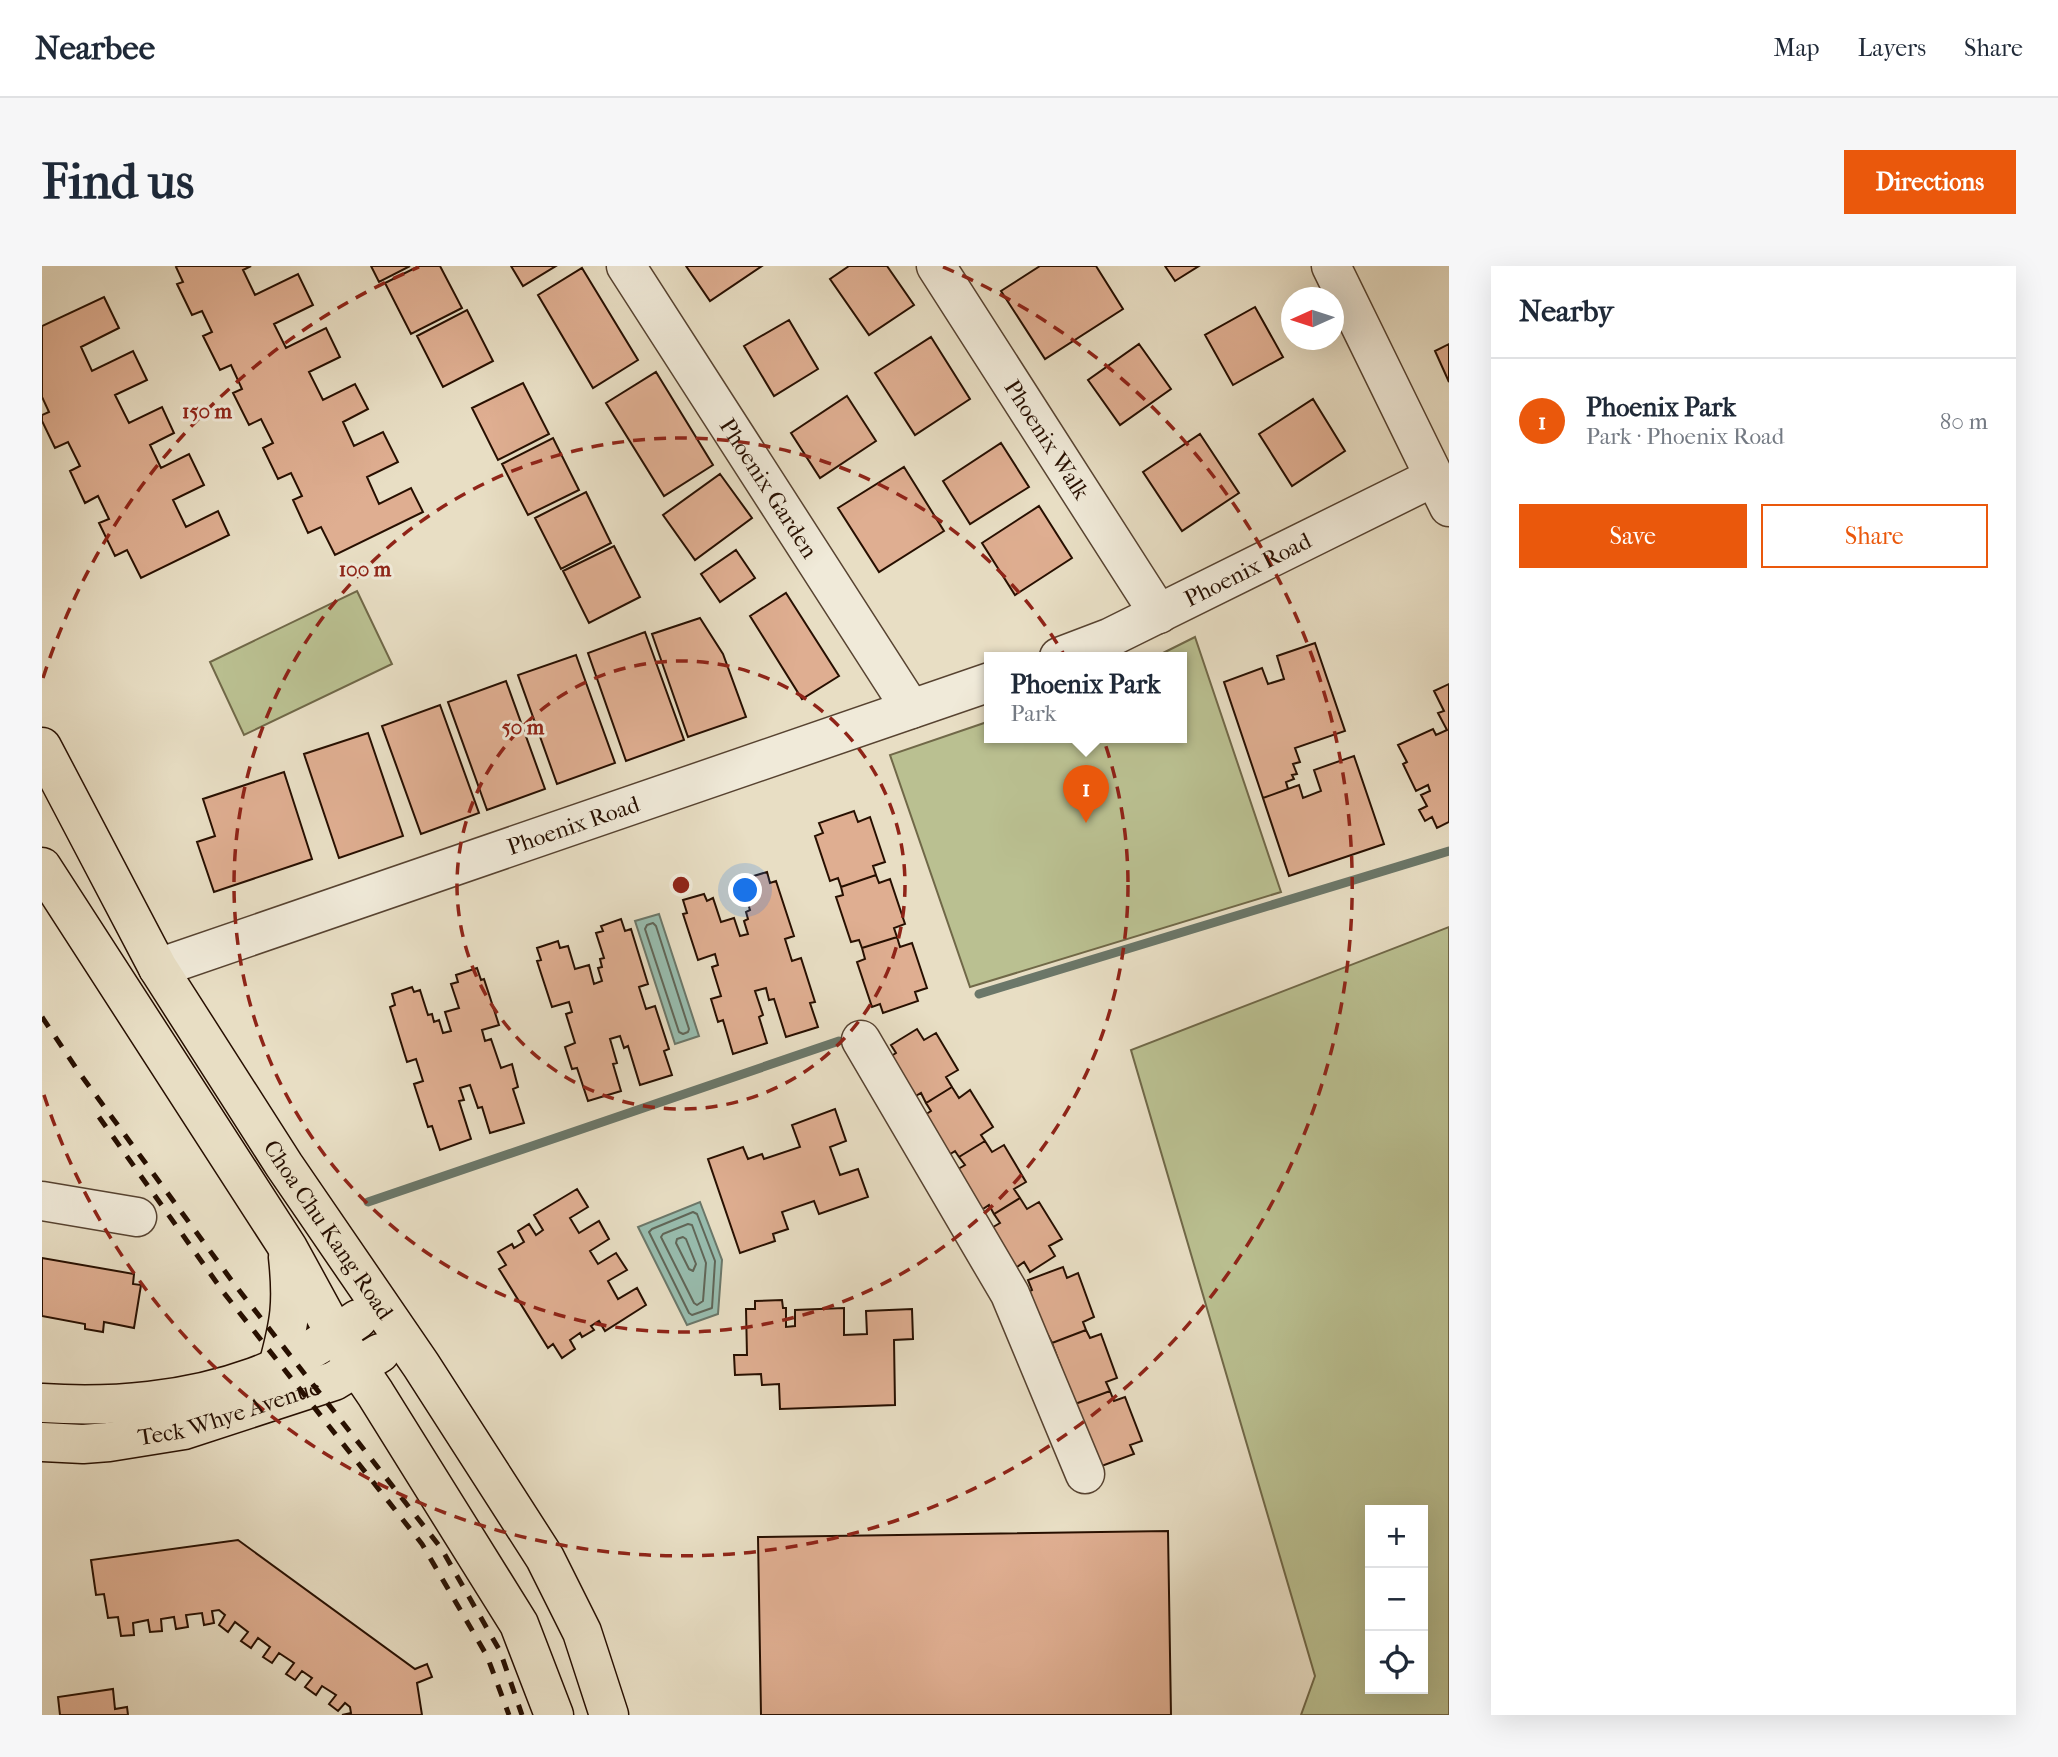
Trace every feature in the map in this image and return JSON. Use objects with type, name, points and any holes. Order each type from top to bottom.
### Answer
[{"type":"main road","name":"Choa Chu Kang Road","points":[[42,747],[158,968],[284,1165],[402,1338],[545,1558],[582,1632],[609,1715]]},
{"type":"main road","name":"Choa Chu Kang Road","points":[[42,867],[288,1248],[335,1334],[519,1624],[554,1715]]},
{"type":"main road","points":[[278,1366],[289,1328],[292,1297],[288,1248]]},
{"type":"main road","name":"Teck Whye Avenue","points":[[42,1403],[107,1404],[208,1391],[256,1377],[278,1366],[379,1305]]},
{"type":"main road","name":"Teck Whye Avenue","points":[[42,1442],[96,1443],[174,1432],[334,1381],[402,1338]]},
{"type":"street","name":"Phoenix Garden","points":[[626,266],[911,709]]},
{"type":"street","name":"Phoenix Walk","points":[[936,266],[1159,614]]},
{"type":"street","points":[[1331,266],[1442,492]]},
{"type":"street","name":"Phoenix Road","points":[[1072,652],[1442,492]]},
{"type":"street","name":"Phoenix Road","points":[[158,968],[984,684]]},
{"type":"street","points":[[861,1040],[1010,1294],[1085,1474]]},
{"type":"street","points":[[42,1201],[137,1217]]},
{"type":"shaded area","points":[[357,591],[392,664],[244,735],[210,662]]},
{"type":"shaded area","points":[[1195,637],[1281,892],[970,987],[890,755],[984,723],[984,743],[1187,743],[1187,652],[1165,652]]},
{"type":"shaded area","points":[[1449,927],[1449,1715],[1301,1715],[1315,1676],[1131,1050]]},
{"type":"water","points":[[659,914],[699,1036],[675,1044],[635,921]]},
{"type":"water","points":[[700,1202],[722,1260],[718,1314],[687,1325],[638,1227]]},
{"type":"building","points":[[251,266],[243,270],[255,295],[298,274],[313,305],[274,324],[286,348],[326,328],[340,357],[309,372],[323,400],[355,384],[368,409],[343,422],[354,446],[383,432],[398,462],[367,477],[379,504],[411,488],[423,512],[335,555],[321,527],[308,533],[293,500],[302,496],[291,473],[278,479],[263,448],[273,443],[261,419],[249,425],[233,393],[242,389],[231,365],[220,370],[203,336],[212,332],[202,311],[192,315],[177,284],[183,282],[176,267]]},
{"type":"building","points":[[371,266],[410,266],[379,282]]},
{"type":"building","points":[[419,266],[440,266],[462,308],[411,334],[385,283]]},
{"type":"building","points":[[511,266],[556,266],[523,286]]},
{"type":"building","points":[[686,266],[762,266],[710,301]]},
{"type":"building","points":[[849,266],[887,266],[914,305],[869,335],[830,279]]},
{"type":"building","points":[[1040,266],[1096,266],[1123,309],[1045,359],[1001,291]]},
{"type":"building","points":[[1165,266],[1199,266],[1175,281]]},
{"type":"building","points":[[582,268],[638,360],[593,388],[538,295]]},
{"type":"building","points":[[104,297],[119,328],[81,347],[92,371],[133,351],[147,380],[115,395],[129,423],[162,407],[174,433],[150,445],[161,468],[189,454],[204,485],[173,500],[186,527],[218,511],[229,535],[141,578],[127,550],[115,556],[99,523],[109,519],[98,496],[85,503],[70,471],[80,466],[68,442],[55,448],[42,421],[42,415],[49,412],[42,397],[42,326]]},
{"type":"building","points":[[1255,307],[1283,357],[1233,385],[1205,335]]},
{"type":"building","points":[[467,310],[493,361],[443,387],[417,336]]},
{"type":"building","points":[[789,320],[818,369],[774,396],[744,346]]},
{"type":"building","points":[[931,337],[970,399],[915,435],[875,373]]},
{"type":"building","points":[[1139,344],[1171,389],[1120,425],[1088,380]]},
{"type":"building","points":[[1449,344],[1449,382],[1435,351]]},
{"type":"building","points":[[656,372],[713,465],[664,496],[606,403]]},
{"type":"building","points":[[523,383],[549,434],[498,460],[472,408]]},
{"type":"building","points":[[847,396],[876,441],[820,478],[791,433]]},
{"type":"building","points":[[1313,399],[1345,451],[1292,486],[1259,434]]},
{"type":"building","points":[[1200,434],[1239,493],[1182,531],[1143,472]]},
{"type":"building","points":[[553,438],[579,490],[528,515],[502,464]]},
{"type":"building","points":[[1001,443],[1029,487],[970,524],[943,481]]},
{"type":"building","points":[[904,467],[944,531],[879,572],[838,508]]},
{"type":"building","points":[[720,474],[752,518],[695,560],[663,515]]},
{"type":"building","points":[[586,492],[611,543],[561,569],[535,518]]},
{"type":"building","points":[[1039,506],[1072,558],[1015,595],[982,543]]},
{"type":"building","points":[[614,546],[640,597],[589,623],[563,571]]},
{"type":"building","points":[[736,550],[755,578],[720,602],[701,574]]},
{"type":"building","points":[[786,593],[839,676],[802,699],[750,616]]},
{"type":"building","points":[[700,618],[723,654],[746,717],[688,737],[652,634]]},
{"type":"building","points":[[645,632],[684,740],[626,761],[588,653]]},
{"type":"building","points":[[1315,643],[1345,731],[1295,748],[1300,762],[1293,764],[1297,774],[1292,775],[1294,779],[1286,782],[1288,789],[1263,798],[1224,682],[1262,668],[1268,684],[1284,679],[1277,656]]},
{"type":"building","points":[[576,655],[615,763],[557,784],[518,675]]},
{"type":"building","points":[[506,681],[545,789],[487,810],[448,702]]},
{"type":"building","points":[[1449,684],[1449,822],[1437,828],[1432,817],[1425,821],[1419,810],[1427,806],[1421,795],[1430,791],[1428,785],[1416,791],[1403,764],[1407,762],[1398,745],[1433,729],[1436,735],[1447,730],[1438,713],[1444,711],[1434,691]]},
{"type":"building","points":[[440,705],[479,813],[421,834],[382,726]]},
{"type":"building","points":[[368,733],[403,836],[339,858],[304,754]]},
{"type":"building","points":[[1354,756],[1384,844],[1289,876],[1263,798],[1299,785],[1303,798],[1321,791],[1314,770]]},
{"type":"building","points":[[284,772],[312,859],[214,892],[197,842],[215,836],[203,799]]},
{"type":"building","points":[[854,811],[858,822],[870,817],[885,862],[873,866],[876,875],[841,887],[838,878],[830,881],[815,836],[823,833],[819,823]]},
{"type":"building","points":[[767,872],[770,883],[776,881],[794,936],[785,939],[792,961],[801,958],[815,1002],[810,1003],[818,1027],[786,1037],[774,999],[769,1000],[766,988],[755,991],[763,1015],[759,1017],[767,1043],[733,1054],[723,1020],[718,1022],[711,999],[721,996],[712,967],[718,965],[715,954],[698,960],[683,914],[687,913],[683,900],[704,894],[707,901],[713,898],[721,922],[734,918],[740,936],[748,934],[744,921],[748,919],[746,912],[750,910],[742,885],[748,884],[747,878]]},
{"type":"building","points":[[876,875],[879,883],[890,879],[905,924],[894,928],[897,937],[862,948],[859,940],[851,942],[836,897],[843,895],[841,887]]},
{"type":"building","points":[[621,919],[625,931],[631,929],[648,984],[639,987],[646,1009],[655,1006],[669,1049],[664,1051],[672,1075],[640,1085],[628,1046],[624,1048],[620,1036],[610,1039],[617,1063],[613,1064],[621,1091],[588,1101],[577,1068],[572,1069],[565,1047],[575,1043],[566,1014],[572,1012],[569,1002],[552,1007],[537,961],[541,960],[537,948],[558,941],[560,948],[568,946],[575,969],[589,965],[594,984],[602,981],[598,968],[602,967],[600,959],[604,958],[596,933],[603,931],[601,926]]},
{"type":"building","points":[[897,937],[900,947],[912,943],[927,988],[915,992],[918,1001],[883,1013],[880,1004],[872,1007],[857,962],[865,959],[862,948]]},
{"type":"building","points":[[477,968],[481,980],[484,979],[499,1025],[482,1030],[485,1041],[491,1039],[501,1068],[512,1064],[518,1087],[513,1089],[524,1123],[490,1133],[482,1107],[478,1108],[470,1085],[460,1088],[464,1100],[459,1101],[471,1139],[440,1150],[432,1126],[428,1127],[414,1084],[423,1081],[416,1059],[407,1062],[390,1007],[395,1005],[392,994],[412,987],[414,992],[420,990],[428,1015],[432,1014],[434,1022],[439,1020],[443,1033],[451,1031],[445,1012],[459,1008],[451,984],[458,982],[456,975]]},
{"type":"building","points":[[917,1029],[924,1040],[936,1033],[958,1070],[946,1077],[952,1087],[926,1103],[921,1093],[909,1100],[885,1060],[896,1053],[891,1045]]},
{"type":"building","points":[[952,1087],[959,1098],[970,1090],[993,1127],[981,1135],[985,1141],[959,1157],[955,1151],[944,1158],[920,1118],[931,1111],[926,1103]]},
{"type":"building","points":[[835,1109],[846,1141],[830,1147],[840,1175],[858,1169],[868,1197],[819,1214],[814,1201],[782,1212],[788,1229],[773,1234],[775,1241],[740,1253],[708,1159],[743,1147],[748,1159],[762,1154],[764,1159],[800,1147],[792,1125]]},
{"type":"building","points":[[985,1141],[992,1152],[1004,1145],[1026,1182],[1014,1189],[1020,1198],[994,1214],[989,1205],[977,1213],[953,1172],[965,1165],[959,1157]]},
{"type":"building","points":[[577,1189],[588,1207],[570,1218],[579,1233],[599,1221],[609,1239],[590,1251],[598,1264],[616,1253],[627,1270],[608,1281],[618,1299],[637,1288],[646,1305],[605,1331],[599,1321],[591,1326],[594,1330],[582,1337],[580,1333],[570,1340],[575,1349],[562,1358],[553,1344],[548,1348],[499,1269],[506,1265],[498,1252],[512,1244],[514,1248],[524,1242],[518,1231],[529,1224],[536,1235],[543,1230],[534,1215]]},
{"type":"building","points":[[1020,1198],[1027,1209],[1039,1202],[1062,1239],[1049,1246],[1055,1256],[1030,1272],[1024,1262],[1013,1270],[988,1230],[1000,1223],[994,1214]]},
{"type":"building","points":[[42,1258],[134,1274],[133,1284],[141,1285],[134,1328],[104,1322],[103,1332],[85,1329],[85,1324],[42,1316]]},
{"type":"building","points":[[1063,1267],[1067,1278],[1078,1273],[1094,1317],[1083,1322],[1086,1330],[1052,1343],[1048,1335],[1041,1338],[1024,1294],[1032,1290],[1028,1280]]},
{"type":"building","points":[[782,1300],[783,1308],[786,1308],[786,1327],[795,1326],[795,1310],[844,1308],[844,1335],[867,1334],[866,1311],[912,1309],[913,1339],[894,1340],[895,1405],[780,1409],[779,1384],[762,1385],[761,1374],[735,1375],[734,1355],[747,1355],[746,1309],[755,1309],[755,1301]]},
{"type":"building","points":[[1086,1330],[1090,1338],[1101,1334],[1117,1378],[1106,1382],[1110,1391],[1075,1404],[1052,1343]]},
{"type":"building","points":[[1110,1391],[1114,1401],[1125,1397],[1142,1441],[1130,1445],[1134,1454],[1099,1467],[1075,1404]]},
{"type":"building","points":[[1168,1531],[1171,1715],[761,1715],[758,1537]]},
{"type":"building","points":[[238,1540],[415,1669],[427,1664],[432,1677],[417,1683],[422,1715],[342,1715],[351,1713],[350,1707],[345,1703],[338,1711],[329,1704],[336,1695],[322,1686],[316,1695],[305,1687],[312,1678],[302,1671],[295,1680],[286,1674],[294,1663],[279,1653],[272,1663],[263,1657],[270,1647],[258,1638],[251,1648],[241,1641],[248,1632],[235,1622],[228,1632],[219,1625],[225,1615],[219,1610],[212,1611],[214,1623],[204,1625],[202,1613],[186,1615],[188,1627],[176,1629],[174,1617],[161,1619],[162,1631],[150,1632],[148,1620],[133,1623],[134,1635],[121,1636],[118,1617],[108,1618],[104,1594],[96,1595],[91,1560]]},
{"type":"building","points":[[113,1689],[115,1709],[127,1707],[128,1715],[60,1715],[58,1697]]},
{"type":"waterway","points":[[979,994],[1449,851]]},
{"type":"waterway","points":[[368,1202],[839,1041]]},
{"type":"railway","points":[[42,1017],[78,1071],[235,1285],[441,1548],[500,1651],[522,1715]]},
{"type":"railway","points":[[99,1117],[224,1293],[422,1544],[487,1656],[509,1715]]},
{"type":"place","name":"Phoenix Park","points":[[1086,823]]}]
